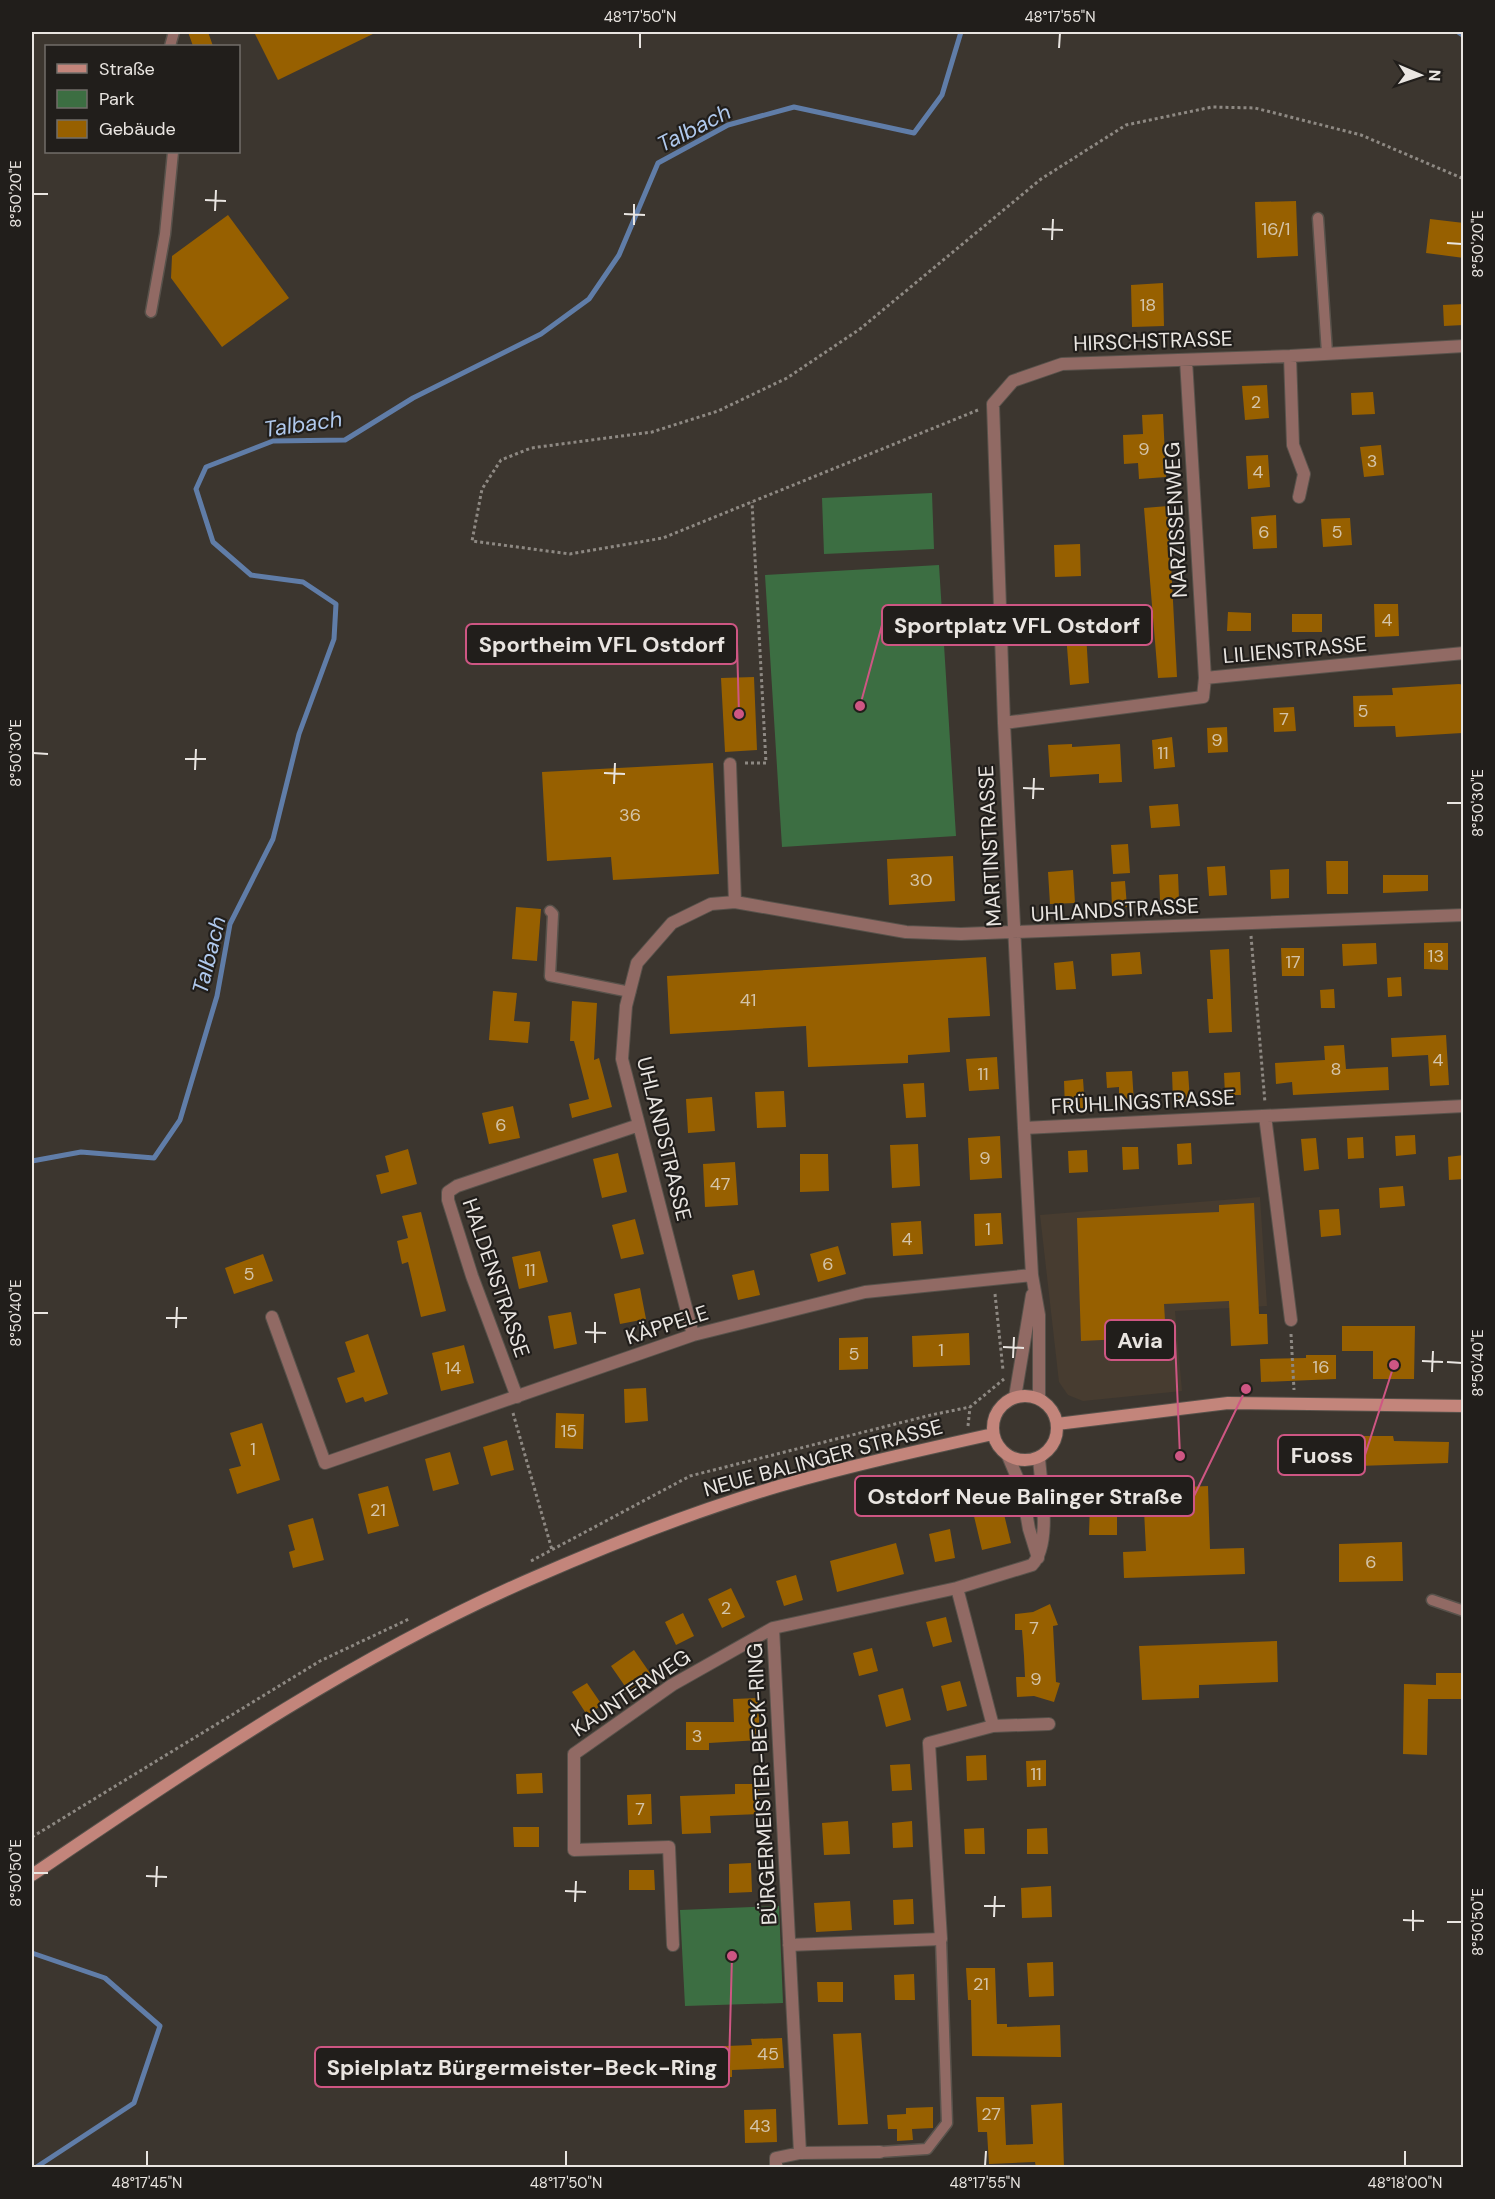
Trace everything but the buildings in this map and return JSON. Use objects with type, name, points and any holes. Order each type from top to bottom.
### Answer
[{"type":"main road","points":[[1026,1395],[1039,1398],[1053,1411],[1057,1424],[1057,1436],[1051,1448],[1039,1458],[1023,1461],[1008,1456],[997,1446],[993,1434],[993,1422],[998,1410],[1015,1397],[1026,1395]]},
{"type":"main road","points":[[1057,1424],[1194,1406],[1295,1402],[1464,1406]]},
{"type":"main road","name":"NEUE BALINGER STRASSE","points":[[32,1875],[221,1750],[330,1683],[428,1629],[531,1579],[698,1512],[780,1486],[993,1434]]},
{"type":"street","name":"HIRSCHSTRASSE","points":[[993,404],[1013,381],[1062,364],[1290,356],[1464,346]]},
{"type":"street","points":[[1290,356],[1293,445],[1304,474],[1299,497]]},
{"type":"street","name":"NARZISSENWEG","points":[[1186,360],[1205,678]]},
{"type":"street","name":"MARTINSTRASSE","points":[[993,404],[1014,934],[1032,1280],[1039,1315],[1039,1398]]},
{"type":"street","name":"LILIENSTRASSE","points":[[1004,723],[1203,697],[1205,678],[1464,653]]},
{"type":"street","points":[[730,764],[735,902]]},
{"type":"street","name":"UHLANDSTRASSE","points":[[693,1335],[622,1059],[630,992],[637,963],[672,923],[711,904],[735,902],[906,932],[1014,934],[1464,915]]},
{"type":"street","name":"FRÜHLINGSTRASSE","points":[[1024,1128],[1464,1106]]},
{"type":"street","name":"FRÜHLINGSTRASSE","points":[[1266,1116],[1291,1320]]},
{"type":"street","name":"HALDENSTRASSE","points":[[513,1398],[448,1200],[448,1192],[457,1186],[639,1125]]},
{"type":"street","name":"KÄPPELE","points":[[272,1317],[325,1463],[693,1335],[865,1292],[993,1279],[1032,1280]]},
{"type":"street","name":"MARTINSTRASSE","points":[[1015,1397],[1032,1280]]},
{"type":"street","points":[[1008,1456],[1022,1489],[1029,1529],[1038,1559]]},
{"type":"street","points":[[1038,1559],[1044,1538],[1039,1458]]},
{"type":"street","name":"BÜRGERMEISTER-BECK-RING","points":[[800,2153],[773,1628],[957,1588],[1013,1573],[1032,1566],[1038,1559]]},
{"type":"street","points":[[957,1588],[993,1726]]},
{"type":"street","name":"KAUNTERWEG","points":[[673,1945],[669,1847],[574,1851],[574,1754],[672,1685],[773,1628]]},
{"type":"street","points":[[941,1939],[929,1743],[993,1726],[1049,1724]]},
{"type":"street","name":"BÜRGERMEISTER-BECK-RING","points":[[789,1945],[941,1939]]},
{"type":"street","points":[[776,2168],[776,2158],[800,2153],[880,2152]]},
{"type":"lane","points":[[151,312],[165,234],[173,153]]},
{"type":"lane","points":[[1318,218],[1327,353]]},
{"type":"lane","points":[[550,911],[553,914],[550,976],[630,992]]},
{"type":"lane","points":[[1432,1600],[1464,1611]]},
{"type":"lane","points":[[880,2152],[927,2149],[947,2123],[941,1939]]},
{"type":"path","points":[[993,404],[663,538],[570,554],[472,541],[482,489],[501,460],[531,448],[652,432],[718,411],[787,378],[860,329],[1041,179],[1126,125],[1212,107],[1255,108],[1361,135],[1464,179]]},
{"type":"path","points":[[730,764],[766,763],[752,502]]},
{"type":"path","points":[[1250,923],[1266,1116]]},
{"type":"path","points":[[970,1407],[1004,1378],[993,1279]]},
{"type":"path","points":[[1291,1320],[1295,1402]]},
{"type":"path","points":[[513,1398],[552,1550]]},
{"type":"shaded area","points":[[1260,1197],[1267,1306],[1175,1311],[1182,1391],[1083,1401],[1068,1395],[1059,1382],[1040,1215]]},
{"type":"green space","points":[[932,493],[934,549],[824,554],[822,498]]},
{"type":"green space","points":[[939,565],[956,836],[782,847],[765,575]]},
{"type":"green space","points":[[779,1906],[783,2003],[685,2006],[680,1910]]},
{"type":"waterway","name":"Talbach","points":[[32,1161],[81,1152],[154,1158],[180,1120],[217,996],[230,924],[273,839],[299,734],[334,639],[336,604],[303,582],[251,575],[213,542],[196,489],[206,467],[273,441],[345,440],[413,398],[541,334],[589,299],[619,255],[658,163],[728,125],[794,107],[914,133],[942,95],[961,32]]},
{"type":"waterway","name":"Talbach","points":[[1458,32],[1464,36]]},
{"type":"waterway","name":"Talbach","points":[[32,1953],[105,1978],[160,2026],[134,2103],[35,2168]]},
{"type":"place","name":"Sportplatz VFL Ostdorf","points":[[860,706]]},
{"type":"place","name":"Sportheim VFL Ostdorf","points":[[739,714]]},
{"type":"place","name":"Fuoss","points":[[1394,1365]]},
{"type":"place","name":"Ostdorf Neue Balinger Straße","points":[[1246,1389]]},
{"type":"place","name":"Avia","points":[[1180,1456]]},
{"type":"place","name":"Spielplatz Bürgermeister-Beck-Ring","points":[[732,1956]]}]
